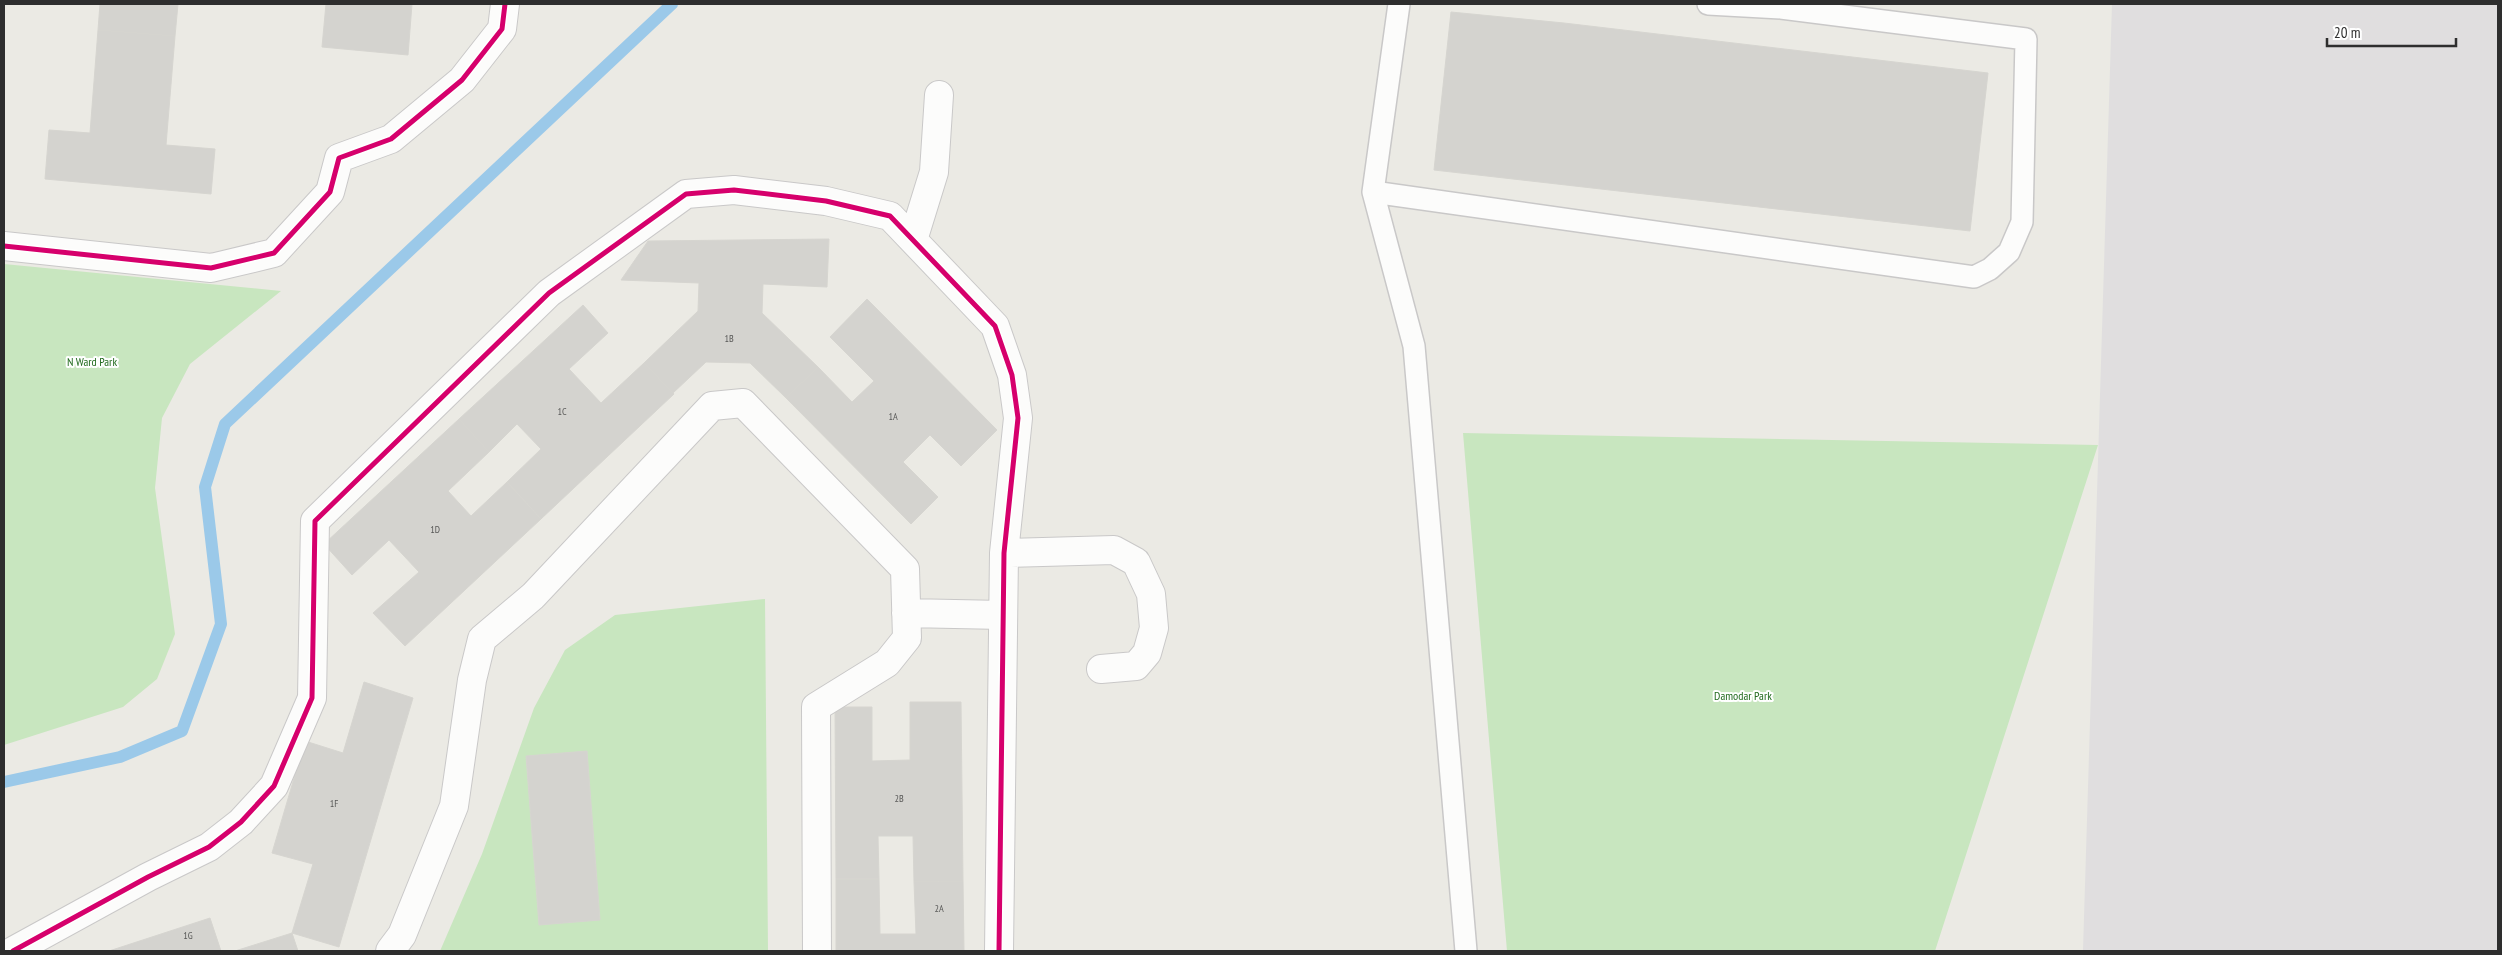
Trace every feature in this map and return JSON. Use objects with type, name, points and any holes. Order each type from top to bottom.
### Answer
[{"type":"street","points":[[4,246],[211,268],[274,253],[330,192],[340,158],[391,139],[462,80],[502,29],[506,4]]},
{"type":"street","points":[[913,240],[934,172],[939,95]]},
{"type":"street","points":[[13,951],[148,877],[209,848],[241,822],[274,786],[312,698],[315,521],[549,293],[686,194],[734,190],[826,201],[890,216],[995,326],[1012,375],[1018,418],[1004,553],[999,951]]},
{"type":"street","points":[[390,951],[402,934],[454,806],[472,680],[482,639],[533,596],[712,406],[742,403],[906,569],[907,638],[887,663],[816,707],[816,951]]},
{"type":"street","points":[[1004,553],[1114,550],[1136,562],[1151,594],[1154,628],[1147,653],[1136,666],[1100,669]]},
{"type":"street","points":[[906,613],[1003,615]]},
{"type":"lane","points":[[1400,4],[1373,192],[1414,346],[1466,951]]},
{"type":"lane","points":[[1373,192],[1974,277],[1990,269],[2009,252],[2022,222],[2026,39],[1781,8],[1708,4]]},
{"type":"shaded area","points":[[2112,4],[2498,4],[2498,951],[2083,951]]},
{"type":"green space","name":"N Ward Park","points":[[4,264],[281,291],[190,364],[162,418],[155,488],[175,634],[157,679],[123,707],[4,745]]},
{"type":"green space","name":"Damodar Park","points":[[1463,433],[2098,445],[1935,951],[1507,951]]},
{"type":"green space","points":[[765,599],[768,951],[440,951],[482,854],[534,708],[565,650],[615,615]]},
{"type":"building","points":[[100,4],[178,4],[175,36],[98,30]]},
{"type":"building","points":[[326,4],[412,4],[408,55],[322,47]]},
{"type":"building","points":[[1451,12],[1564,23],[1988,73],[1970,231],[1434,170]]},
{"type":"building","points":[[98,30],[175,36],[166,145],[215,149],[211,194],[45,179],[49,130],[90,133]]},
{"type":"building","points":[[829,239],[827,287],[763,284],[762,313],[818,367],[786,398],[750,363],[706,362],[673,393],[644,363],[698,311],[699,283],[621,280],[648,241]]},
{"type":"building","points":[[867,299],[997,430],[961,466],[930,435],[903,462],[938,497],[911,524],[786,398],[818,367],[852,402],[874,381],[830,337]]},
{"type":"building","points":[[583,305],[608,333],[569,369],[601,403],[644,363],[674,394],[541,519],[507,482],[541,449],[517,424],[489,452],[459,419]]},
{"type":"building","points":[[459,419],[489,452],[448,491],[471,516],[507,482],[541,519],[405,646],[373,613],[419,572],[389,540],[352,575],[324,544]]},
{"type":"building","points":[[364,682],[413,698],[339,947],[292,933],[313,864],[272,853],[305,741],[343,753]]},
{"type":"building","points":[[910,702],[961,702],[963,881],[914,882],[913,836],[878,836],[879,879],[836,879],[835,707],[872,707],[872,761],[910,760]]},
{"type":"building","points":[[587,751],[600,920],[539,925],[526,756]]},
{"type":"building","points":[[836,879],[879,879],[880,934],[916,934],[914,882],[963,881],[964,951],[836,951]]},
{"type":"building","points":[[210,918],[221,951],[109,951]]},
{"type":"building","points":[[292,933],[298,951],[235,951]]},
{"type":"waterway","points":[[4,782],[120,757],[182,731],[221,624],[205,487],[225,424],[672,4]]},
{"type":"cycle path","points":[[4,246],[211,268],[274,253],[330,192],[339,158],[391,139],[462,80],[502,29],[505,4]]},
{"type":"cycle path","points":[[13,951],[148,877],[209,847],[241,822],[274,786],[312,698],[315,521],[549,293],[686,194],[734,190],[826,201],[890,216],[995,326],[1012,375],[1018,418],[1004,553],[999,951]]}]
